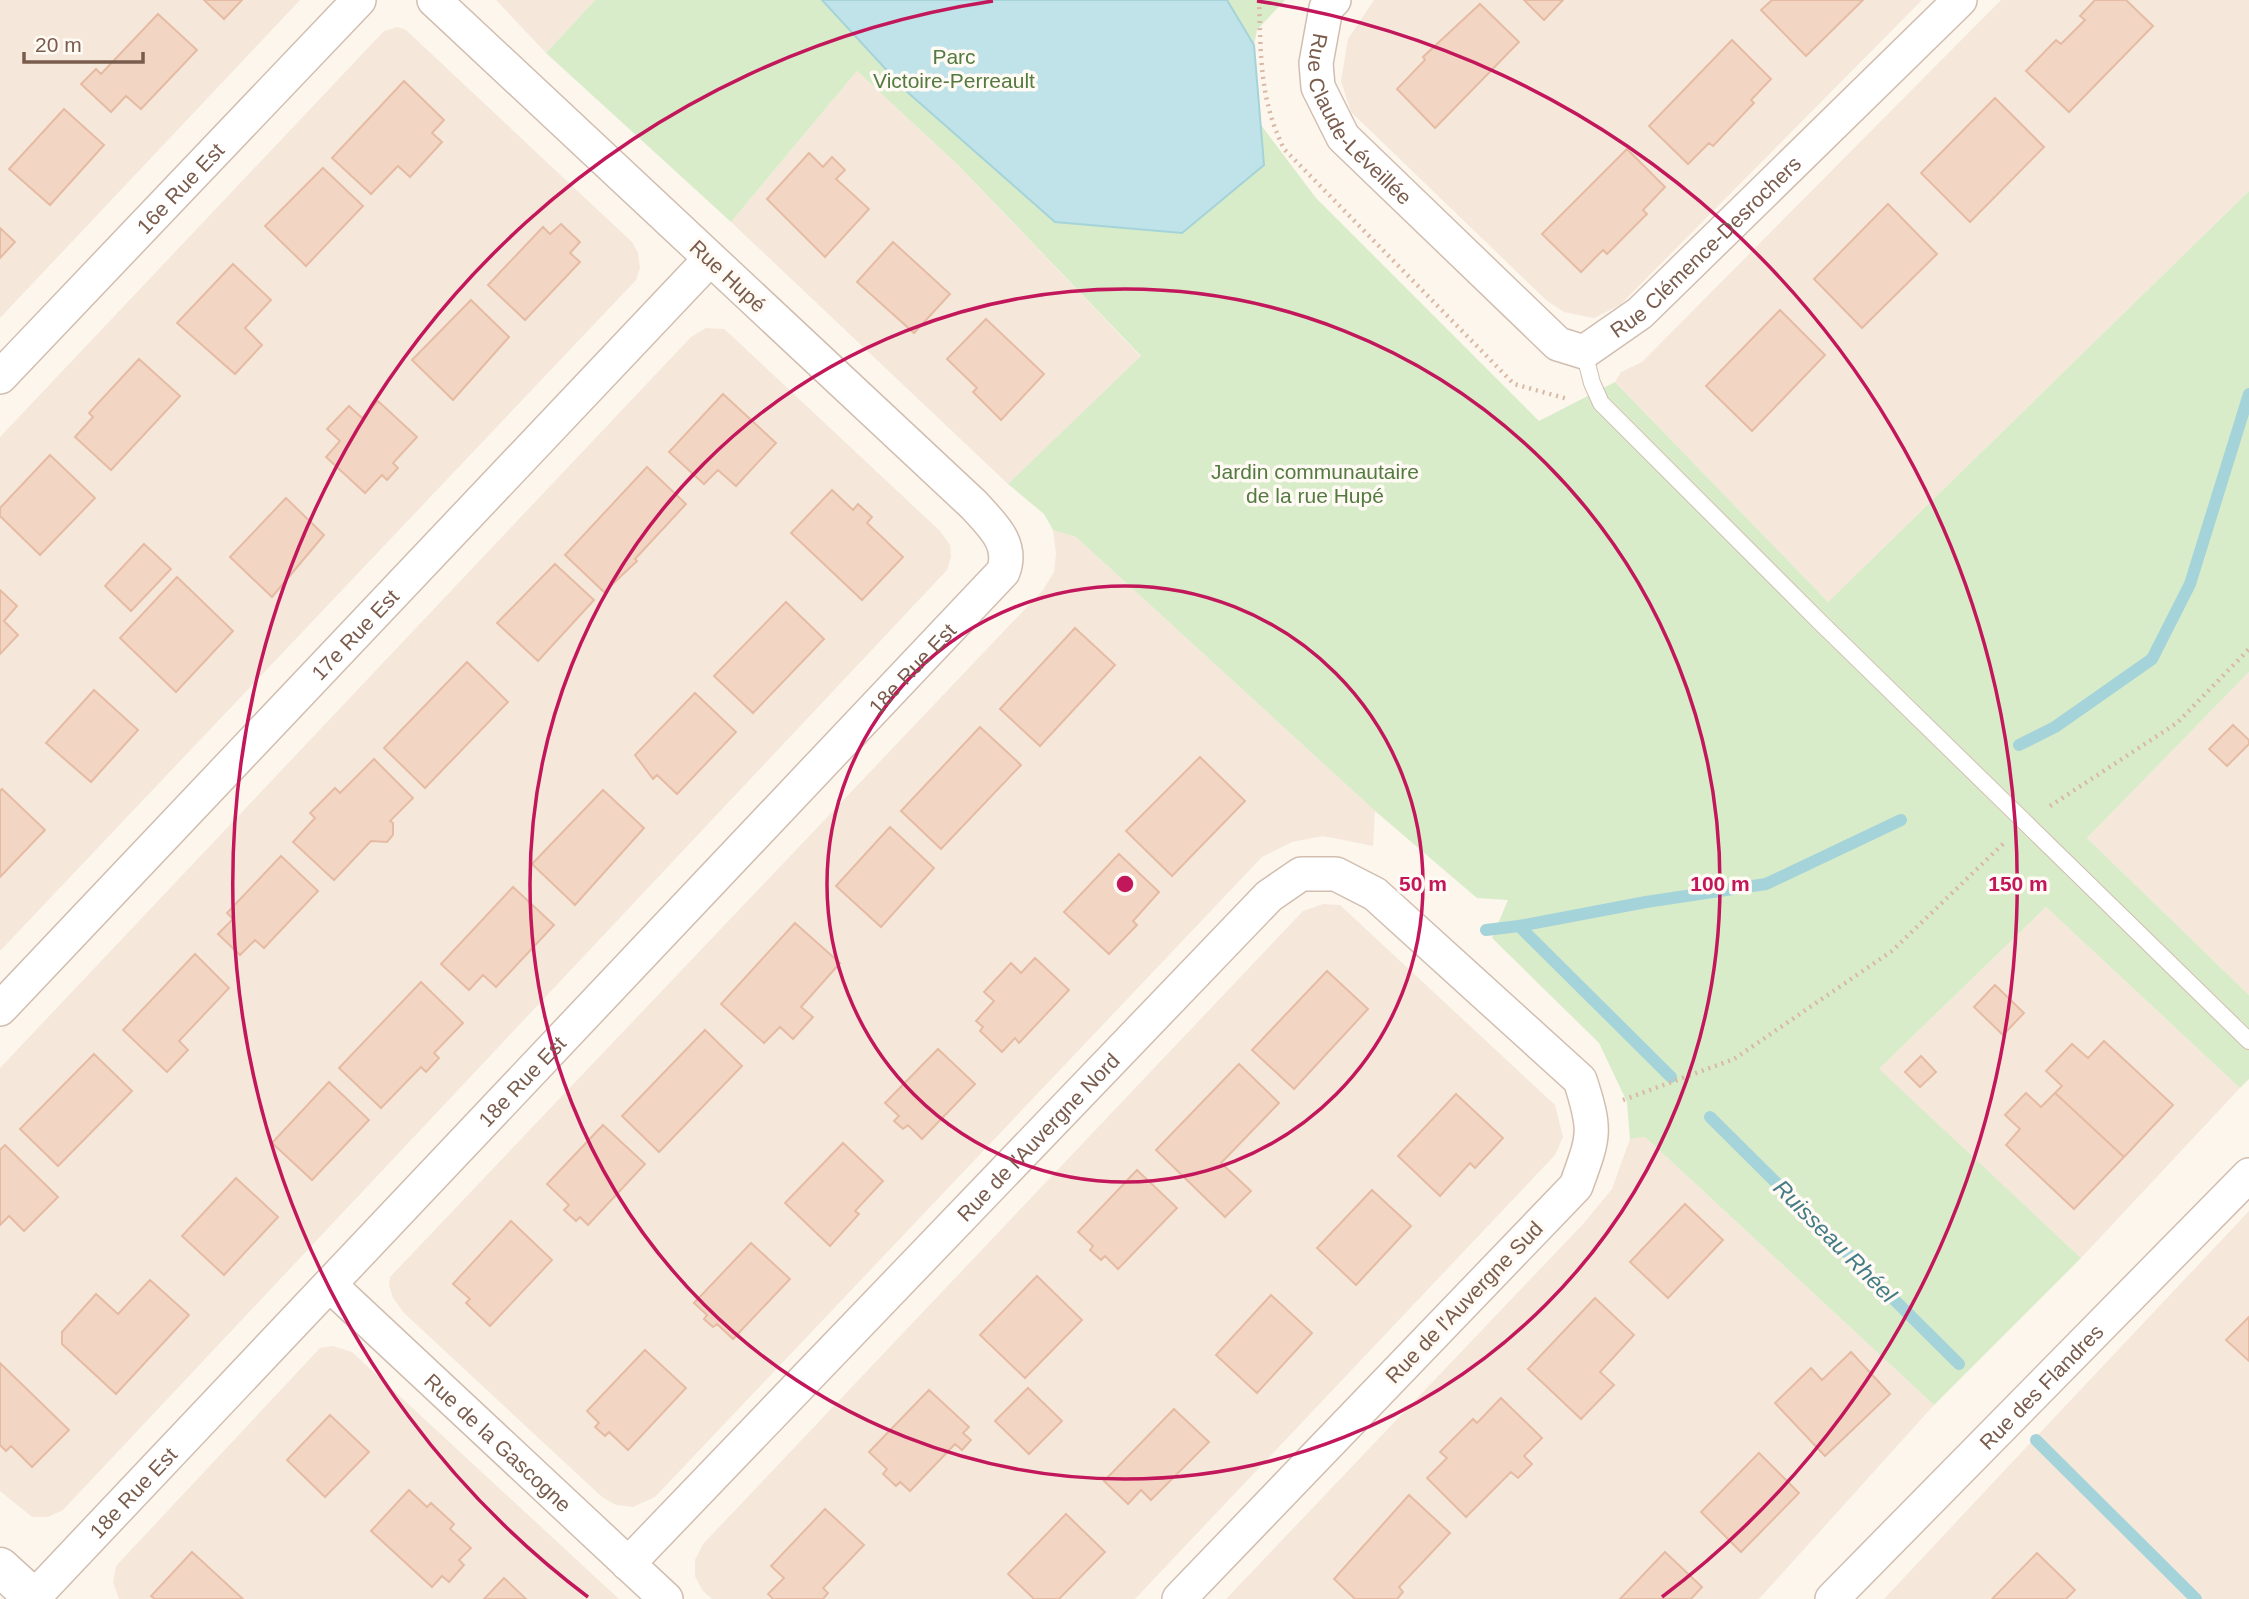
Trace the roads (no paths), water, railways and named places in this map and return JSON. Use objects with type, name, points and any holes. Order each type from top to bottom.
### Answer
[{"type":"street","name":"16e Rue Est","points":[[0,377],[359,0]]},
{"type":"street","name":"Rue Hupé","points":[[433,0],[974,505],[997,530],[1005,545],[1007,562]]},
{"type":"street","name":"Rue Claude-Léveillée","points":[[1334,0],[1326,8],[1316,63],[1318,87],[1343,137],[1558,344],[1584,352]]},
{"type":"street","name":"Rue Clémence-Desrochers","points":[[1584,352],[1640,313],[1960,0]]},
{"type":"street","name":"17e Rue Est","points":[[0,1009],[710,259]]},
{"type":"street","name":"18e Rue Est","points":[[35,1598],[993,583],[1007,562]]},
{"type":"street","name":"Rue de l'Auvergne Nord","points":[[628,1564],[1269,896],[1290,881],[1301,874],[1336,874],[1375,894],[1478,986]]},
{"type":"street","name":"Rue de l'Auvergne Sud","points":[[1179,1599],[1576,1186],[1593,1139],[1591,1112],[1580,1080],[1478,986]]},
{"type":"street","name":"Rue des Flandres","points":[[1832,1599],[2249,1175]]},
{"type":"street","name":"Rue de la Gascogne","points":[[331,1286],[666,1599]]},
{"type":"street","points":[[0,1567],[35,1598]]},
{"type":"lane","points":[[1584,352],[1592,383],[1601,403],[1830,633],[2249,1041]]},
{"type":"water","points":[[822,0],[1227,0],[1254,45],[1264,165],[1182,233],[1055,222],[905,90]]},
{"type":"waterway","points":[[2019,745],[2055,727],[2152,659],[2190,584],[2249,394]]},
{"type":"waterway","points":[[1519,926],[1646,902],[1766,884],[1901,820]]},
{"type":"waterway","name":"Ruisseau Rhéel","points":[[1486,930],[1519,926],[1671,1077]]},
{"type":"waterway","name":"Ruisseau Rhéel","points":[[1710,1117],[1959,1364]]},
{"type":"waterway","name":"Ruisseau Rhéel","points":[[2036,1440],[2196,1599]]},
{"type":"park label","name":"Parc Victoire-Perreault","points":[[954,68]]},
{"type":"park label","name":"Jardin communautaire de la rue Hupé","points":[[1315,483]]}]
